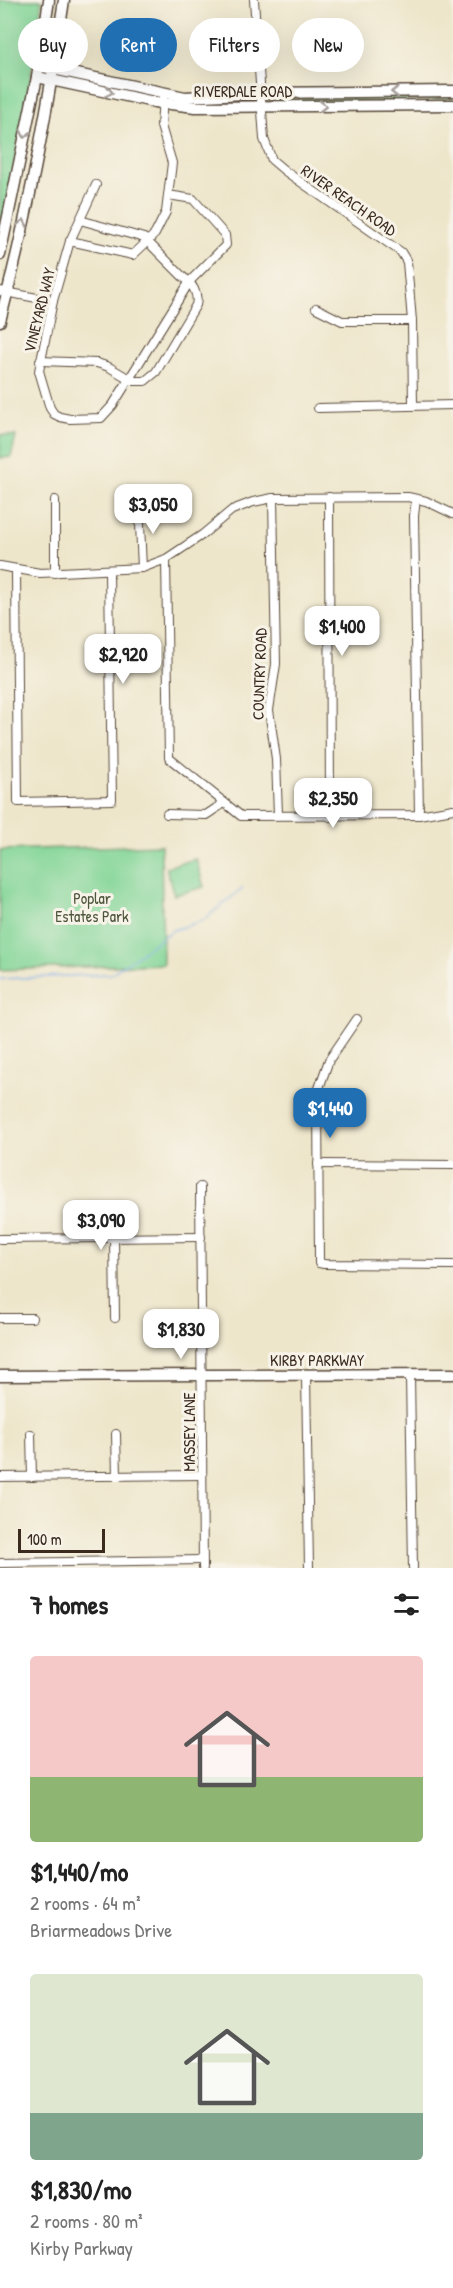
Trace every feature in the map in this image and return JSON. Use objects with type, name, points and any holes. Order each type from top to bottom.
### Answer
[{"type":"main road","points":[[46,18],[49,0]]},
{"type":"main road","points":[[0,321],[4,291],[53,74],[64,0]]},
{"type":"main road","points":[[0,255],[38,72]]},
{"type":"main road","name":"RIVERDALE ROAD","points":[[43,72],[195,107],[453,105]]},
{"type":"main road","name":"RIVERDALE ROAD","points":[[163,98],[262,93],[453,91]]},
{"type":"main road","name":"KIRBY PARKWAY","points":[[0,1376],[453,1374]]},
{"type":"street","name":"RIVER REACH ROAD","points":[[254,0],[264,139],[272,160],[400,252],[407,262],[412,321],[413,405]]},
{"type":"street","points":[[70,241],[133,255],[155,234],[162,221],[172,163],[161,126],[163,98]]},
{"type":"street","name":"VINEYARD WAY","points":[[96,185],[70,241],[53,301],[40,361],[40,375],[50,408],[57,416],[70,419],[101,418],[113,405],[127,378]]},
{"type":"street","points":[[127,378],[190,281],[224,248],[227,238],[193,200],[168,195]]},
{"type":"street","points":[[40,361],[97,363],[140,382],[153,376],[156,372],[196,305],[196,294],[190,281],[183,277],[148,241],[80,220]]},
{"type":"street","points":[[4,291],[53,301]]},
{"type":"street","points":[[316,308],[342,321],[412,321]]},
{"type":"street","points":[[318,408],[453,405]]},
{"type":"street","points":[[329,497],[330,817]]},
{"type":"street","points":[[0,566],[16,570],[55,573],[142,568],[166,560],[202,535],[232,510],[273,498],[402,497],[416,499],[453,514]]},
{"type":"street","name":"COUNTRY ROAD","points":[[273,498],[276,664],[269,710],[276,759],[278,815]]},
{"type":"street","points":[[416,499],[414,516],[418,815]]},
{"type":"street","points":[[55,500],[55,573]]},
{"type":"street","points":[[140,502],[142,568]]},
{"type":"street","points":[[166,560],[169,758],[241,816],[418,815],[453,809]]},
{"type":"street","points":[[16,570],[18,802],[111,800],[109,571]]},
{"type":"street","points":[[167,814],[206,815],[224,803]]},
{"type":"street","points":[[357,1019],[329,1060],[320,1083],[317,1101],[319,1263],[453,1265]]},
{"type":"street","points":[[318,1164],[453,1165]]},
{"type":"street","name":"MASSEY LANE","points":[[200,1187],[202,1564]]},
{"type":"street","points":[[0,1239],[201,1237]]},
{"type":"street","points":[[114,1238],[115,1318]]},
{"type":"street","points":[[0,1318],[32,1318]]},
{"type":"street","points":[[306,1375],[309,1568]]},
{"type":"street","points":[[410,1375],[413,1568]]},
{"type":"street","points":[[31,1434],[32,1477]]},
{"type":"street","points":[[116,1434],[117,1476]]},
{"type":"street","points":[[0,1477],[202,1475]]},
{"type":"street","points":[[0,1563],[202,1564]]},
{"type":"green space","points":[[0,0],[42,0],[39,18],[18,18],[18,72],[32,72],[0,235]]},
{"type":"green space","points":[[453,95],[453,99],[434,101],[270,102],[272,99],[298,99],[312,96]]},
{"type":"green space","points":[[0,435],[16,436],[11,457],[0,458]]},
{"type":"green space","name":"Poplar Estates Park","points":[[161,845],[163,964],[0,970],[0,850]]},
{"type":"green space","points":[[196,859],[204,887],[174,895],[166,867]]},
{"type":"waterway","points":[[0,979],[111,974],[173,930],[202,921],[243,888]]}]
